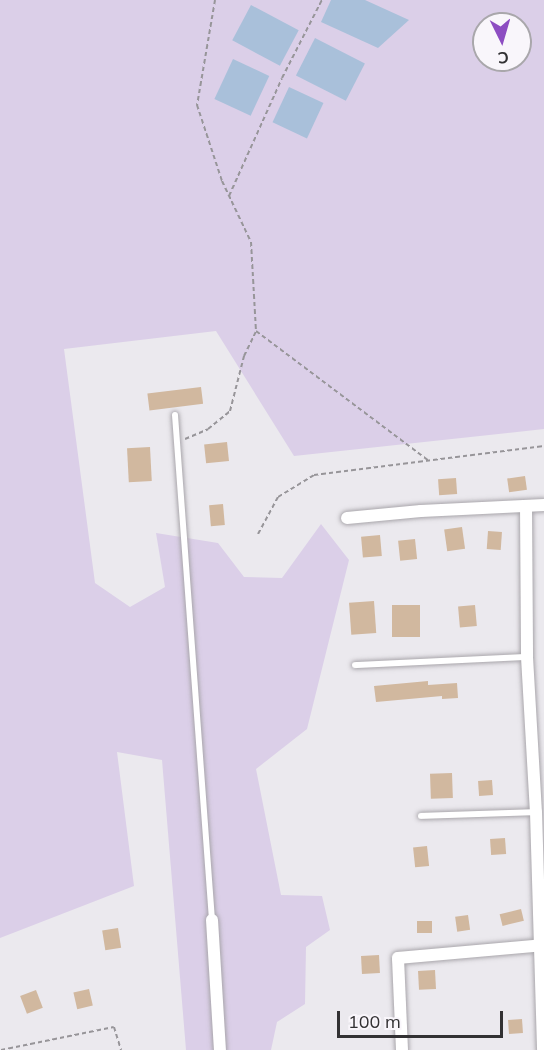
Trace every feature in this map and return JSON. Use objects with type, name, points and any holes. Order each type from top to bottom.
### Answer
[{"type":"street","points":[[347,518],[421,511],[544,505]]},
{"type":"street","points":[[526,506],[527,657],[542,945],[543,1050]]},
{"type":"street","points":[[212,920],[220,1050]]},
{"type":"street","points":[[402,1050],[398,958],[542,945]]},
{"type":"lane","points":[[175,415],[212,920]]},
{"type":"lane","points":[[355,665],[527,657]]},
{"type":"lane","points":[[421,816],[536,812]]},
{"type":"path","points":[[177,443],[208,429],[230,411],[244,356],[256,330],[251,242],[229,196],[197,105],[215,0]]},
{"type":"path","points":[[229,196],[282,78],[322,0]]},
{"type":"path","points":[[256,330],[429,461]]},
{"type":"path","points":[[258,534],[278,497],[314,475],[544,446]]},
{"type":"path","points":[[1,1050],[114,1028],[120,1050]]},
{"type":"shaded area","points":[[0,0],[544,0],[544,429],[294,456],[216,331],[64,349],[95,583],[130,607],[165,587],[156,533],[218,543],[244,577],[282,578],[321,524],[349,560],[307,729],[256,769],[281,895],[322,896],[330,930],[306,947],[305,1004],[277,1022],[271,1050],[186,1050],[162,760],[117,752],[134,886],[0,938]]},
{"type":"water","points":[[331,0],[365,0],[409,20],[378,48],[321,22]]},
{"type":"water","points":[[251,5],[299,30],[280,66],[232,40]]},
{"type":"water","points":[[315,38],[365,63],[346,101],[296,75]]},
{"type":"water","points":[[233,59],[269,76],[251,116],[214,99]]},
{"type":"water","points":[[289,87],[323,103],[307,138],[273,122]]},
{"type":"building","points":[[201,387],[203,404],[149,410],[147,394]]},
{"type":"building","points":[[227,442],[229,461],[206,463],[204,444]]},
{"type":"building","points":[[150,447],[152,481],[129,482],[127,448]]},
{"type":"building","points":[[525,476],[527,490],[509,492],[507,479]]},
{"type":"building","points":[[456,478],[457,494],[439,495],[438,479]]},
{"type":"building","points":[[223,504],[225,525],[211,526],[209,505]]},
{"type":"building","points":[[462,527],[465,549],[447,551],[444,530]]},
{"type":"building","points":[[488,531],[502,532],[501,550],[487,549]]},
{"type":"building","points":[[380,535],[382,556],[363,558],[361,537]]},
{"type":"building","points":[[415,539],[417,559],[400,561],[398,541]]},
{"type":"building","points":[[374,601],[376,633],[351,635],[349,603]]},
{"type":"building","points":[[392,605],[420,605],[420,637],[392,637]]},
{"type":"building","points":[[475,605],[477,626],[460,627],[458,606]]},
{"type":"building","points":[[428,681],[428,685],[457,683],[458,698],[442,699],[442,696],[376,702],[374,686]]},
{"type":"building","points":[[452,773],[453,798],[431,799],[430,774]]},
{"type":"building","points":[[492,780],[493,795],[479,796],[478,781]]},
{"type":"building","points":[[505,838],[506,854],[491,855],[490,839]]},
{"type":"building","points":[[427,846],[429,866],[415,867],[413,847]]},
{"type":"building","points":[[521,909],[524,921],[503,926],[500,914]]},
{"type":"building","points":[[468,915],[470,930],[457,932],[455,917]]},
{"type":"building","points":[[417,921],[432,921],[432,933],[417,933]]},
{"type":"building","points":[[118,928],[121,948],[105,950],[102,931]]},
{"type":"building","points":[[379,955],[380,973],[362,974],[361,956]]},
{"type":"building","points":[[435,970],[436,989],[419,990],[418,971]]},
{"type":"building","points":[[89,989],[93,1006],[77,1009],[73,993]]},
{"type":"building","points":[[36,990],[43,1008],[27,1014],[20,996]]},
{"type":"building","points":[[522,1019],[523,1033],[509,1034],[508,1020]]}]
